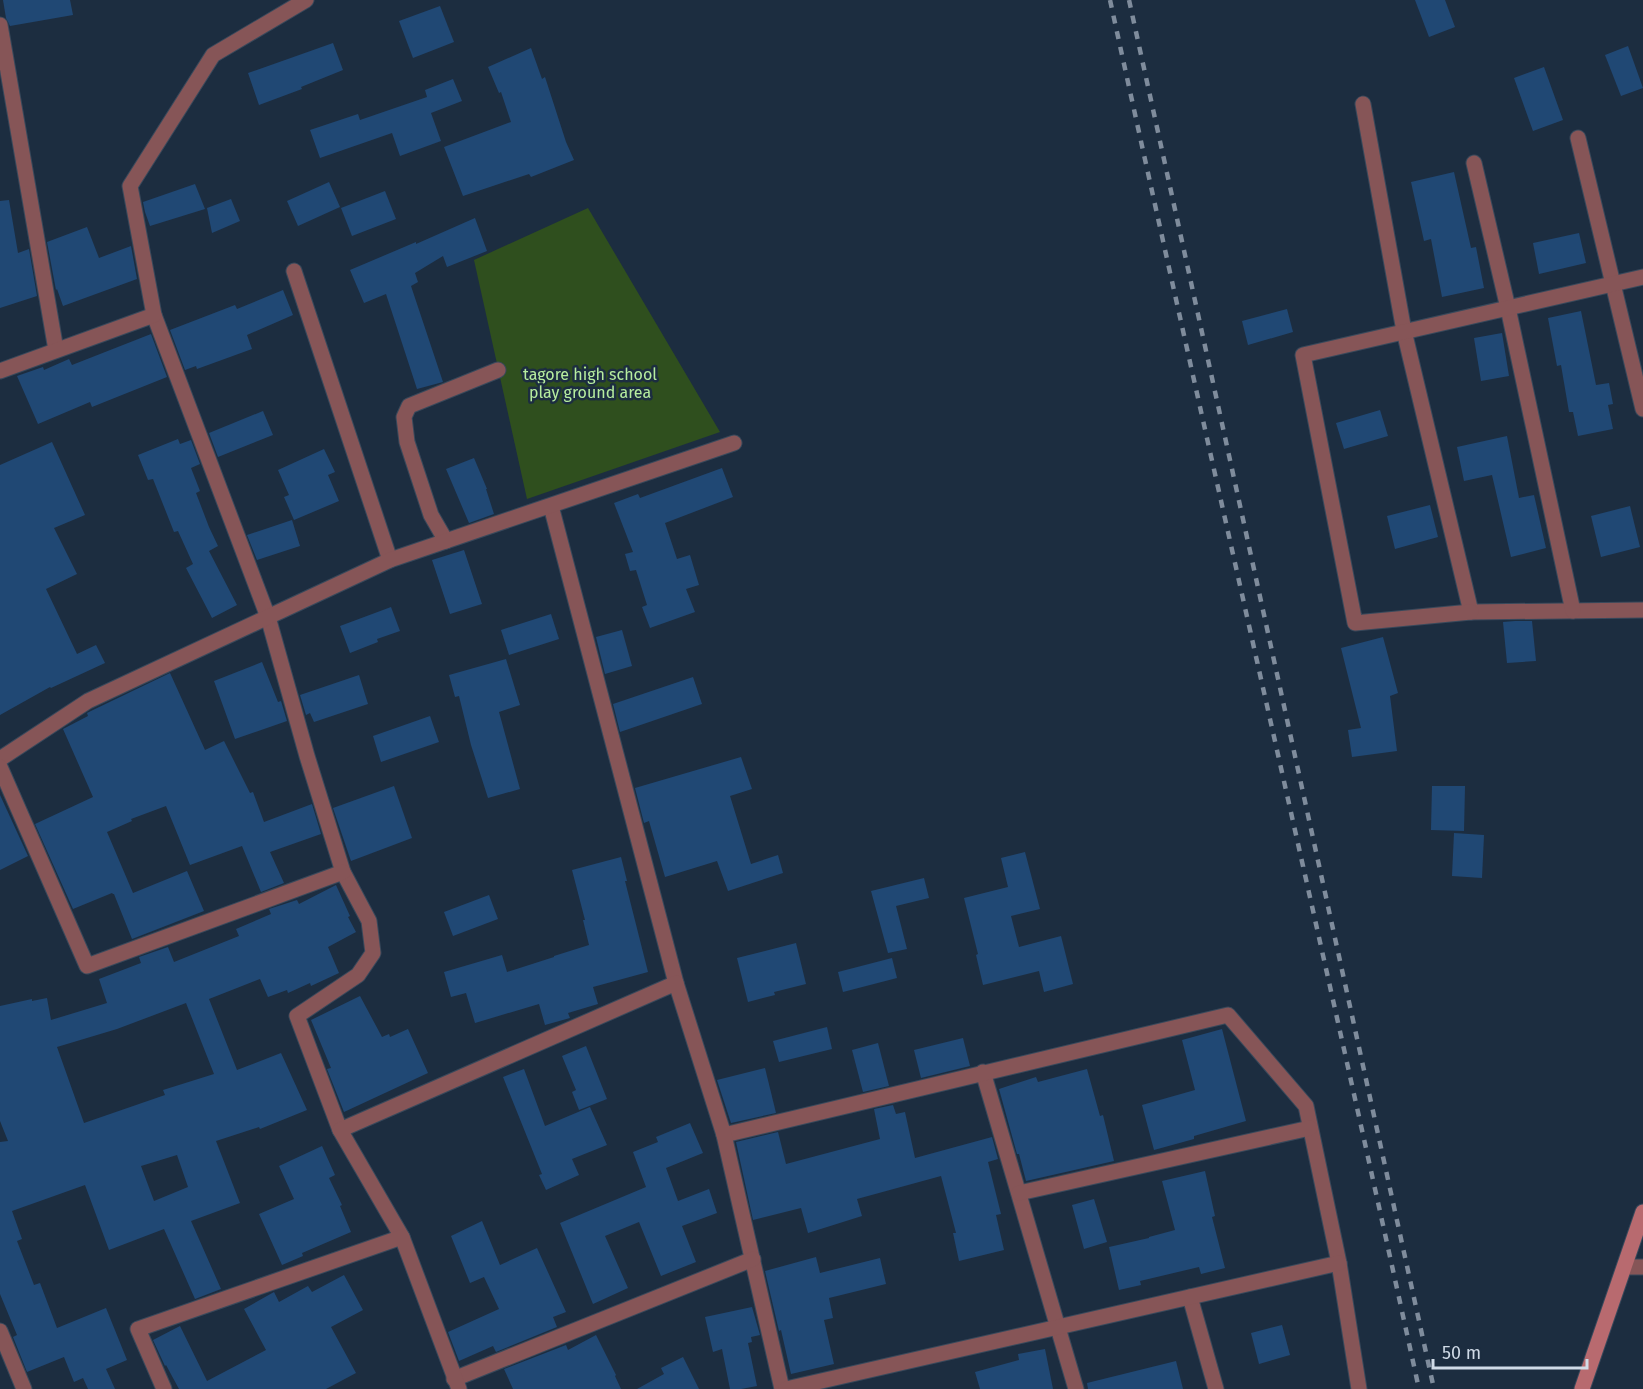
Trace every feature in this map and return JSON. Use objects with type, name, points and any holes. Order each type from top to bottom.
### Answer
[{"type":"main road","points":[[1582,1389],[1643,1212]]},
{"type":"street","points":[[306,0],[213,55],[130,186],[154,315],[268,616],[307,756],[343,872],[369,921],[373,953],[358,975],[297,1016],[340,1130],[402,1237],[456,1384],[753,1259]]},
{"type":"street","points":[[0,25],[56,351]]},
{"type":"street","points":[[1363,104],[1404,331],[1471,612]]},
{"type":"street","points":[[1578,138],[1643,409]]},
{"type":"street","points":[[1474,163],[1508,308],[1573,611]]},
{"type":"street","points":[[294,271],[390,560]]},
{"type":"street","points":[[1643,277],[1303,355],[1355,623],[1471,612],[1643,610]]},
{"type":"street","points":[[0,371],[154,315]]},
{"type":"street","points":[[446,541],[431,515],[423,494],[407,442],[404,417],[409,406],[498,370]]},
{"type":"street","points":[[0,759],[88,700],[390,560],[734,443]]},
{"type":"street","points":[[551,506],[676,984],[724,1135],[784,1389],[1339,1263]]},
{"type":"street","points":[[0,768],[87,966],[343,872]]},
{"type":"street","points":[[340,1130],[676,984]]},
{"type":"street","points":[[724,1135],[1228,1014],[1305,1106],[1339,1263],[1359,1389]]},
{"type":"street","points":[[983,1072],[1077,1389]]},
{"type":"street","points":[[1019,1193],[1310,1128]]},
{"type":"street","points":[[164,1389],[138,1329],[402,1237]]},
{"type":"street","points":[[1625,1267],[1643,1267]]},
{"type":"street","points":[[1190,1297],[1216,1389]]},
{"type":"street","points":[[0,1331],[24,1389]]},
{"type":"green space","name":"tagore high school play ground area","points":[[588,208],[720,432],[527,499],[474,260]]},
{"type":"building","points":[[3,0],[70,0],[73,15],[10,26]]},
{"type":"building","points":[[1415,0],[1445,0],[1455,27],[1429,37]]},
{"type":"building","points":[[440,6],[454,42],[413,58],[399,21]]},
{"type":"building","points":[[333,43],[343,70],[259,105],[248,73]]},
{"type":"building","points":[[1628,46],[1643,88],[1621,96],[1605,55]]},
{"type":"building","points":[[531,48],[542,79],[545,77],[574,160],[531,177],[529,174],[463,196],[444,147],[511,122],[501,92],[499,93],[488,67]]},
{"type":"building","points":[[1544,67],[1563,120],[1533,131],[1514,78]]},
{"type":"building","points":[[453,79],[462,101],[431,113],[441,141],[400,156],[392,133],[320,158],[310,130],[358,114],[360,120],[427,97],[425,90]]},
{"type":"building","points":[[1454,172],[1471,248],[1476,247],[1484,288],[1442,297],[1431,239],[1424,241],[1411,182]]},
{"type":"building","points":[[329,182],[340,207],[298,226],[287,201]]},
{"type":"building","points":[[195,184],[205,209],[150,226],[143,202]]},
{"type":"building","points":[[385,191],[396,219],[352,236],[341,208]]},
{"type":"building","points":[[231,199],[240,221],[212,233],[207,208]]},
{"type":"building","points":[[9,200],[18,253],[29,249],[37,296],[0,308],[0,201]]},
{"type":"building","points":[[475,218],[487,251],[447,267],[443,256],[415,273],[418,282],[411,286],[443,382],[417,389],[386,294],[364,303],[350,270]]},
{"type":"building","points":[[87,227],[99,258],[131,246],[137,279],[63,306],[56,290],[47,242]]},
{"type":"building","points":[[1579,233],[1586,263],[1539,274],[1533,243]]},
{"type":"building","points":[[283,290],[293,315],[247,335],[252,349],[197,369],[196,366],[185,370],[170,330],[235,305],[237,309]]},
{"type":"building","points":[[1287,309],[1293,332],[1248,345],[1242,321]]},
{"type":"building","points":[[1581,311],[1596,385],[1609,383],[1613,404],[1608,405],[1613,429],[1578,436],[1573,412],[1569,412],[1561,365],[1557,366],[1548,318]]},
{"type":"building","points":[[1502,333],[1509,376],[1481,381],[1474,338]]},
{"type":"building","points":[[151,334],[167,377],[92,407],[90,402],[38,424],[17,376],[43,367],[44,370],[69,359],[72,365]]},
{"type":"building","points":[[1380,410],[1388,436],[1344,449],[1336,423]]},
{"type":"building","points":[[263,411],[273,435],[218,457],[209,433]]},
{"type":"building","points":[[1507,436],[1519,498],[1534,495],[1546,548],[1511,557],[1492,475],[1464,481],[1457,447]]},
{"type":"building","points":[[178,439],[180,444],[191,440],[200,464],[191,468],[200,491],[196,493],[218,546],[209,551],[237,605],[212,618],[186,568],[193,564],[178,531],[174,532],[153,479],[148,480],[138,455]]},
{"type":"building","points":[[52,442],[85,515],[54,528],[77,574],[46,589],[77,654],[96,645],[105,663],[50,687],[0,715],[0,465]]},
{"type":"building","points":[[324,449],[335,472],[328,475],[339,501],[294,520],[284,497],[289,495],[278,470]]},
{"type":"building","points":[[474,458],[487,489],[494,514],[469,523],[446,469]]},
{"type":"building","points":[[722,468],[733,497],[665,523],[677,559],[690,555],[699,585],[686,589],[695,612],[650,628],[642,607],[647,605],[636,570],[630,571],[625,554],[633,552],[614,503],[638,494],[640,498]]},
{"type":"building","points":[[1430,505],[1438,537],[1395,549],[1387,516]]},
{"type":"building","points":[[1630,506],[1640,547],[1601,557],[1591,516]]},
{"type":"building","points":[[292,520],[300,546],[257,560],[247,535]]},
{"type":"building","points":[[464,550],[482,604],[450,614],[432,560]]},
{"type":"building","points":[[391,607],[400,631],[377,639],[378,642],[350,653],[340,626]]},
{"type":"building","points":[[551,614],[559,639],[509,655],[501,630]]},
{"type":"building","points":[[1532,621],[1536,661],[1507,663],[1503,622]]},
{"type":"building","points":[[622,630],[632,666],[605,674],[596,637]]},
{"type":"building","points":[[1383,637],[1398,693],[1390,696],[1397,751],[1352,757],[1348,730],[1361,728],[1341,648]]},
{"type":"building","points":[[506,659],[520,705],[499,712],[520,789],[488,798],[471,745],[459,696],[455,697],[449,675]]},
{"type":"building","points":[[262,662],[278,702],[281,701],[287,721],[235,739],[214,681]]},
{"type":"building","points":[[170,673],[205,750],[224,741],[250,793],[253,792],[264,822],[312,804],[321,834],[270,852],[284,883],[261,892],[242,846],[190,865],[166,806],[131,819],[132,821],[107,832],[133,893],[187,871],[204,911],[132,939],[114,894],[73,909],[35,824],[93,797],[63,729],[88,716],[87,713]]},
{"type":"building","points":[[359,675],[368,704],[314,722],[310,713],[306,715],[300,695]]},
{"type":"building","points":[[693,677],[702,704],[620,732],[613,704]]},
{"type":"building","points":[[430,716],[439,742],[381,762],[373,736]]},
{"type":"building","points":[[741,757],[752,789],[730,796],[751,864],[778,855],[783,873],[728,891],[717,861],[665,877],[649,821],[644,823],[635,788]]},
{"type":"building","points":[[394,786],[412,838],[351,861],[333,808]]},
{"type":"building","points":[[1432,786],[1465,786],[1464,831],[1431,830]]},
{"type":"building","points":[[0,795],[28,856],[0,870]]},
{"type":"building","points":[[1454,833],[1484,835],[1482,878],[1452,876]]},
{"type":"building","points":[[1025,852],[1040,909],[1011,916],[1019,947],[1061,936],[1073,984],[1044,992],[1039,971],[983,985],[964,898],[1008,887],[1001,858]]},
{"type":"building","points":[[621,857],[648,972],[593,987],[598,1004],[568,1013],[570,1018],[545,1025],[539,1004],[475,1023],[466,993],[451,997],[444,972],[502,955],[507,972],[589,945],[572,870]]},
{"type":"building","points":[[924,878],[929,898],[896,906],[907,949],[888,953],[871,891]]},
{"type":"building","points":[[336,885],[356,932],[328,947],[339,973],[311,986],[310,983],[288,993],[287,990],[268,997],[260,979],[209,999],[237,1070],[281,1053],[307,1110],[260,1129],[259,1127],[216,1141],[240,1203],[191,1221],[221,1289],[195,1299],[164,1229],[109,1250],[85,1185],[12,1211],[22,1239],[17,1241],[34,1285],[40,1283],[57,1328],[106,1308],[127,1360],[106,1369],[115,1389],[88,1389],[83,1378],[74,1382],[64,1357],[27,1372],[13,1337],[17,1335],[0,1294],[0,1142],[8,1141],[0,1121],[0,1006],[47,998],[51,1020],[107,1003],[99,979],[141,963],[139,957],[168,947],[174,962],[239,936],[236,929],[271,914],[269,909],[297,900],[299,904]],"holes":[[[186,1003],[214,1074],[163,1090],[165,1095],[84,1123],[57,1047],[117,1029]],[[177,1155],[188,1187],[154,1201],[141,1166]]]},
{"type":"building","points":[[489,895],[498,919],[453,936],[444,912]]},
{"type":"building","points":[[796,943],[806,984],[774,992],[775,995],[748,1002],[737,958]]},
{"type":"building","points":[[892,958],[897,978],[843,992],[838,972]]},
{"type":"building","points":[[360,996],[382,1037],[389,1034],[390,1037],[408,1029],[428,1073],[344,1112],[327,1069],[331,1068],[311,1020]]},
{"type":"building","points":[[827,1027],[832,1049],[779,1062],[773,1041]]},
{"type":"building","points":[[1222,1029],[1246,1121],[1154,1150],[1142,1105],[1195,1090],[1182,1040]]},
{"type":"building","points":[[963,1038],[970,1066],[921,1078],[914,1050]]},
{"type":"building","points":[[878,1043],[889,1086],[863,1092],[852,1050]]},
{"type":"building","points":[[586,1046],[607,1099],[579,1110],[572,1092],[576,1090],[562,1056]]},
{"type":"building","points":[[765,1068],[776,1113],[731,1123],[717,1080]]},
{"type":"building","points":[[524,1069],[545,1126],[590,1107],[607,1145],[572,1159],[579,1175],[546,1190],[539,1175],[542,1174],[503,1077]]},
{"type":"building","points":[[1087,1069],[1100,1116],[1103,1115],[1114,1161],[1026,1181],[999,1089],[1036,1077],[1038,1082]]},
{"type":"building","points":[[893,1105],[896,1114],[905,1112],[915,1158],[992,1137],[998,1159],[988,1162],[1001,1214],[996,1215],[1004,1250],[959,1261],[953,1233],[956,1233],[941,1176],[857,1199],[862,1216],[808,1233],[801,1208],[753,1220],[736,1142],[778,1132],[786,1164],[880,1139],[874,1109]]},
{"type":"building","points":[[690,1123],[703,1153],[666,1168],[678,1201],[709,1189],[717,1213],[682,1226],[696,1262],[661,1276],[639,1222],[605,1236],[628,1288],[593,1304],[560,1223],[646,1187],[633,1152],[658,1142],[656,1137]]},
{"type":"building","points":[[322,1146],[335,1175],[329,1178],[342,1205],[340,1206],[351,1232],[302,1253],[303,1256],[282,1265],[259,1214],[294,1199],[279,1166]]},
{"type":"building","points":[[1205,1171],[1215,1216],[1212,1217],[1225,1268],[1201,1274],[1199,1267],[1140,1281],[1141,1285],[1119,1290],[1109,1247],[1175,1230],[1162,1181]]},
{"type":"building","points":[[1094,1199],[1107,1242],[1084,1249],[1072,1205]]},
{"type":"building","points":[[482,1221],[500,1265],[537,1248],[566,1312],[553,1317],[557,1327],[496,1352],[493,1346],[459,1361],[448,1332],[499,1309],[484,1277],[470,1283],[451,1236]]},
{"type":"building","points":[[816,1257],[820,1273],[880,1258],[886,1284],[829,1298],[833,1318],[824,1320],[834,1364],[791,1374],[765,1271]]},
{"type":"building","points":[[344,1275],[363,1310],[331,1327],[356,1373],[326,1389],[179,1389],[153,1340],[180,1326],[207,1381],[266,1350],[244,1309],[274,1292],[279,1302],[308,1286],[312,1292]]},
{"type":"building","points":[[752,1307],[760,1335],[751,1337],[752,1342],[748,1343],[757,1386],[730,1389],[722,1349],[713,1352],[705,1317]]},
{"type":"building","points":[[1282,1325],[1290,1355],[1259,1364],[1251,1333]]},
{"type":"building","points":[[596,1335],[621,1389],[513,1389],[504,1369],[566,1345],[568,1350]]},
{"type":"building","points":[[1045,1349],[1053,1389],[980,1389],[975,1372],[1019,1360],[1018,1354]]},
{"type":"building","points":[[683,1357],[699,1389],[637,1389],[664,1374],[661,1368]]},
{"type":"building","points":[[1176,1361],[1183,1389],[1088,1389],[1087,1383]]},
{"type":"railway","points":[[1110,0],[1419,1389]]},
{"type":"railway","points":[[1129,0],[1434,1389]]}]
